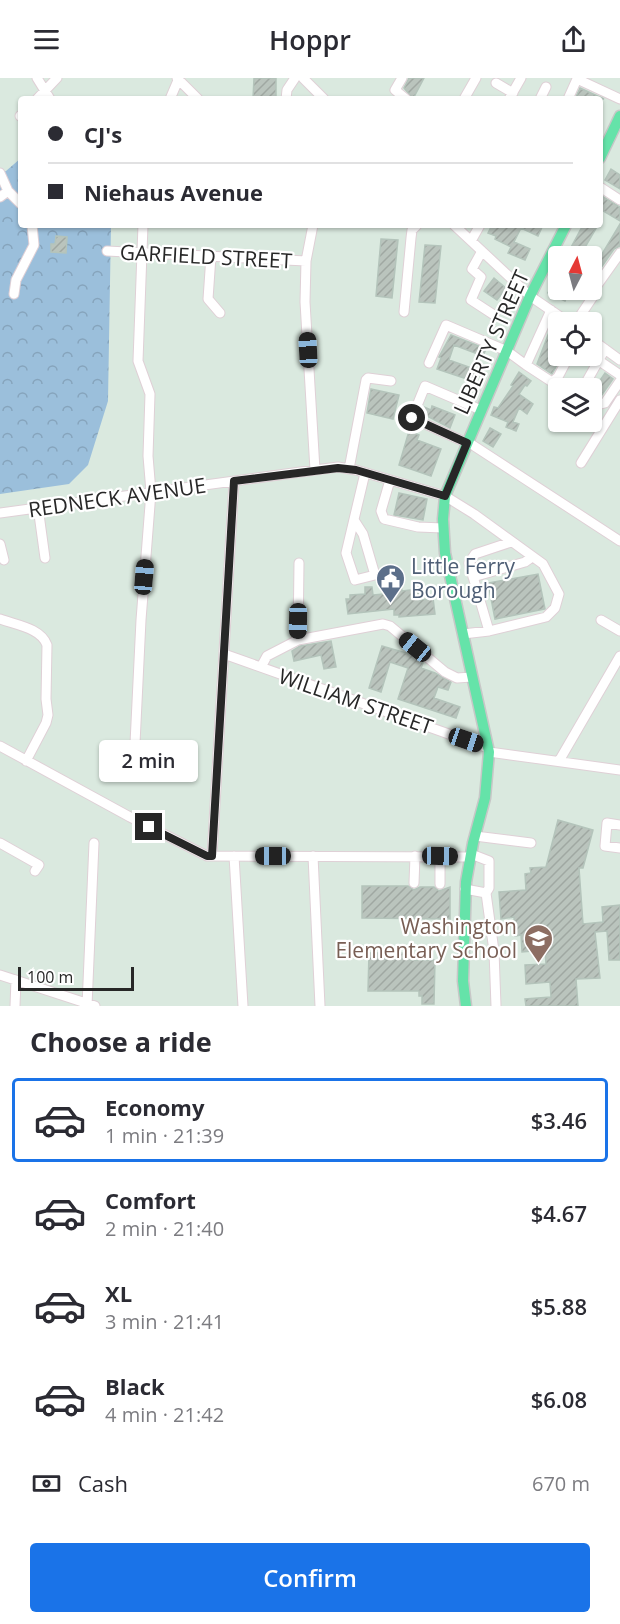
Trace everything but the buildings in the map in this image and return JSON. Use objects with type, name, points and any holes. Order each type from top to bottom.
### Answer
[{"type":"main road","points":[[603,152],[620,116]]},
{"type":"main road","name":"LIBERTY STREET","points":[[559,246],[565,228]]},
{"type":"main road","name":"LIBERTY STREET","points":[[466,1006],[463,981],[465,888],[470,855],[485,798],[489,750],[445,553],[443,528],[445,496],[530,296],[548,267]]},
{"type":"street","points":[[37,78],[47,95],[57,78]]},
{"type":"street","points":[[171,96],[178,78],[195,96]]},
{"type":"street","points":[[286,96],[287,90],[295,78]]},
{"type":"street","points":[[303,78],[321,96]]},
{"type":"street","points":[[402,78],[395,90],[402,96]]},
{"type":"street","points":[[466,96],[476,78]]},
{"type":"street","points":[[496,83],[511,96],[521,78]]},
{"type":"street","points":[[569,96],[577,79],[620,99]]},
{"type":"street","points":[[542,96],[546,87]]},
{"type":"street","points":[[0,173],[4,194],[18,202]]},
{"type":"street","points":[[603,189],[620,200]]},
{"type":"street","points":[[14,294],[16,280],[34,245],[32,228]]},
{"type":"street","points":[[134,764],[141,620],[151,492],[148,456],[150,394],[138,361],[144,228]]},
{"type":"street","points":[[312,228],[306,261],[305,302],[315,470]]},
{"type":"street","points":[[404,312],[414,228]]},
{"type":"street","points":[[457,228],[530,296],[554,312]]},
{"type":"street","points":[[471,241],[478,228]]},
{"type":"street","name":"GARFIELD STREET","points":[[107,251],[306,261]]},
{"type":"street","points":[[482,251],[472,269],[481,277],[471,300],[494,315]]},
{"type":"street","points":[[602,278],[620,253]]},
{"type":"street","points":[[211,256],[208,299],[220,313]]},
{"type":"street","points":[[526,365],[551,310]]},
{"type":"street","points":[[429,363],[446,325],[507,351],[552,382],[558,377],[564,366]]},
{"type":"street","points":[[602,347],[620,360]]},
{"type":"street","points":[[602,354],[605,349]]},
{"type":"street","points":[[602,363],[620,375]]},
{"type":"street","points":[[349,469],[366,380],[368,378],[391,381]]},
{"type":"street","points":[[602,404],[620,381]]},
{"type":"street","points":[[482,410],[425,386],[412,418],[468,443],[620,541]]},
{"type":"street","points":[[581,463],[620,400]]},
{"type":"street","name":"REDNECK AVENUE","points":[[0,513],[315,470],[338,468],[365,473],[445,496],[543,564],[559,594],[555,608],[546,617],[489,631],[463,634]]},
{"type":"street","points":[[354,520],[363,534],[375,575],[356,580],[346,553],[365,473]]},
{"type":"street","points":[[390,480],[381,511],[384,519],[418,527],[443,528]]},
{"type":"street","points":[[212,856],[234,481]]},
{"type":"street","points":[[38,507],[45,558]]},
{"type":"street","points":[[489,631],[469,563],[475,554],[511,542]]},
{"type":"street","points":[[0,544],[4,560]]},
{"type":"street","points":[[473,577],[525,562],[531,557]]},
{"type":"street","points":[[297,640],[299,563]]},
{"type":"street","points":[[0,619],[38,632],[47,645],[48,715],[26,761]]},
{"type":"street","points":[[601,620],[620,631]]},
{"type":"street","points":[[261,667],[267,656],[297,640],[383,624],[390,626],[445,672],[458,678],[472,677]]},
{"type":"street","name":"WILLIAM STREET","points":[[224,654],[489,750],[620,770]]},
{"type":"street","points":[[559,761],[620,656]]},
{"type":"street","points":[[0,746],[207,856],[470,855],[489,861],[489,888],[486,893],[494,951],[496,1006]]},
{"type":"street","points":[[620,825],[607,823],[605,846],[620,848]]},
{"type":"street","points":[[475,836],[531,843]]},
{"type":"street","points":[[0,843],[39,864],[35,871]]},
{"type":"street","points":[[0,975],[90,1005],[93,843]]},
{"type":"street","points":[[234,856],[243,1006]]},
{"type":"street","points":[[313,856],[320,1006]]},
{"type":"street","points":[[414,856],[414,883]]},
{"type":"street","points":[[440,856],[440,884]]},
{"type":"street","points":[[465,888],[486,893]]},
{"type":"street","points":[[15,1006],[16,980]]},
{"type":"green space","points":[[18,161],[18,228],[111,228],[108,401],[88,465],[69,484],[0,494],[0,172],[6,171]]},
{"type":"place","name":"Little Ferry Borough","points":[[390,604]]},
{"type":"place","name":"Washington Elementary School","points":[[538,964]]},
{"type":"route","points":[[149,827],[207,856],[212,856],[234,481],[338,468],[356,470],[445,496],[467,443],[412,418]]}]
